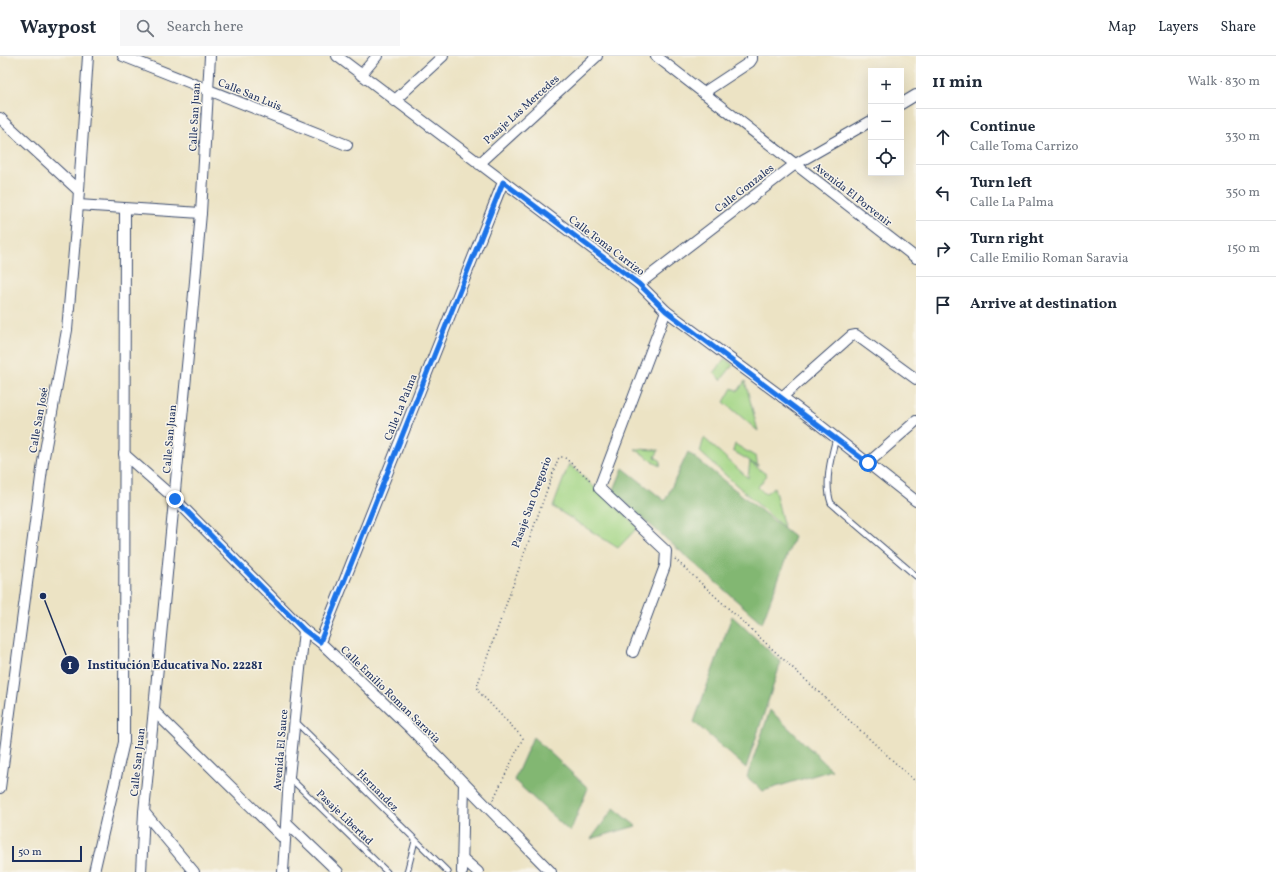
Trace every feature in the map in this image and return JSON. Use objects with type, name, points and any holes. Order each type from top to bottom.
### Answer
[{"type":"street","name":"Calle San José","points":[[0,788],[43,462],[67,330],[78,205],[88,56]]},
{"type":"street","name":"Calle San Luis","points":[[123,56],[347,145]]},
{"type":"street","name":"Calle San Juan","points":[[141,872],[144,812],[175,499],[201,213],[210,56]]},
{"type":"street","name":"Calle Toma Carrizo","points":[[337,56],[394,101],[639,284],[666,311],[782,397],[916,500]]},
{"type":"street","points":[[360,74],[377,56]]},
{"type":"street","points":[[394,101],[443,56]]},
{"type":"street","name":"Pasaje Las Mercedes","points":[[479,164],[597,56]]},
{"type":"street","name":"Avenida El Porvenir","points":[[656,56],[794,165],[916,258]]},
{"type":"street","points":[[703,93],[750,62],[752,56]]},
{"type":"street","points":[[904,102],[916,95]]},
{"type":"street","points":[[0,118],[78,190]]},
{"type":"street","name":"Calle Gonzales","points":[[639,284],[794,165],[868,122]]},
{"type":"street","name":"Calle La Palma","points":[[320,642],[503,182]]},
{"type":"street","points":[[78,205],[201,213]]},
{"type":"street","points":[[94,872],[124,742],[125,209]]},
{"type":"street","points":[[633,652],[665,566],[666,551],[599,488],[666,311]]},
{"type":"street","points":[[782,397],[851,336],[856,335],[916,379]]},
{"type":"street","points":[[868,463],[916,421]]},
{"type":"street","name":"Calle Emilio Roman Saravia","points":[[124,454],[175,499],[304,630],[320,642],[410,728],[551,872]]},
{"type":"street","name":"Avenida El Sauce","points":[[283,872],[289,777],[304,630]]},
{"type":"street","points":[[154,712],[285,840]]},
{"type":"street","points":[[462,872],[464,783]]},
{"type":"street","points":[[144,812],[194,872]]},
{"type":"street","points":[[287,823],[338,872]]},
{"type":"street","points":[[462,858],[478,872]]},
{"type":"lane","points":[[836,438],[828,490],[831,503],[916,576]]},
{"type":"lane","name":"Hernandez","points":[[294,721],[448,872]]},
{"type":"lane","name":"Pasaje Libertad","points":[[289,777],[387,872]]},
{"type":"lane","points":[[407,872],[415,841]]},
{"type":"path","name":"Pasaje San Oregorio","points":[[489,809],[523,738],[479,692],[477,686],[558,459],[560,457],[564,457],[599,488]]},
{"type":"path","points":[[666,551],[916,782]]},
{"type":"green space","points":[[725,359],[733,365],[721,380],[714,373]]},
{"type":"green space","points":[[745,381],[758,431],[724,402],[732,388],[738,391]]},
{"type":"green space","points":[[704,438],[748,478],[750,461],[733,451],[735,444],[756,457],[758,466],[750,462],[767,475],[758,487],[765,494],[774,487],[784,528],[700,452]]},
{"type":"green space","points":[[635,449],[659,450],[655,457],[661,461],[660,466]]},
{"type":"green space","points":[[688,452],[794,537],[762,623],[613,492],[623,468],[665,501]]},
{"type":"green space","points":[[569,464],[638,527],[618,548],[553,507]]},
{"type":"green space","points":[[732,616],[781,662],[746,768],[694,722]]},
{"type":"green space","points":[[770,710],[832,770],[763,791],[747,777]]},
{"type":"green space","points":[[533,737],[588,788],[570,832],[514,780]]},
{"type":"green space","points":[[614,808],[636,826],[591,839]]},
{"type":"place","name":"Institución Educativa No. 22281","points":[[43,596]]},
{"type":"route","points":[[175,499],[304,630],[320,642],[503,182],[639,284],[666,311],[812,419],[868,463]]}]
